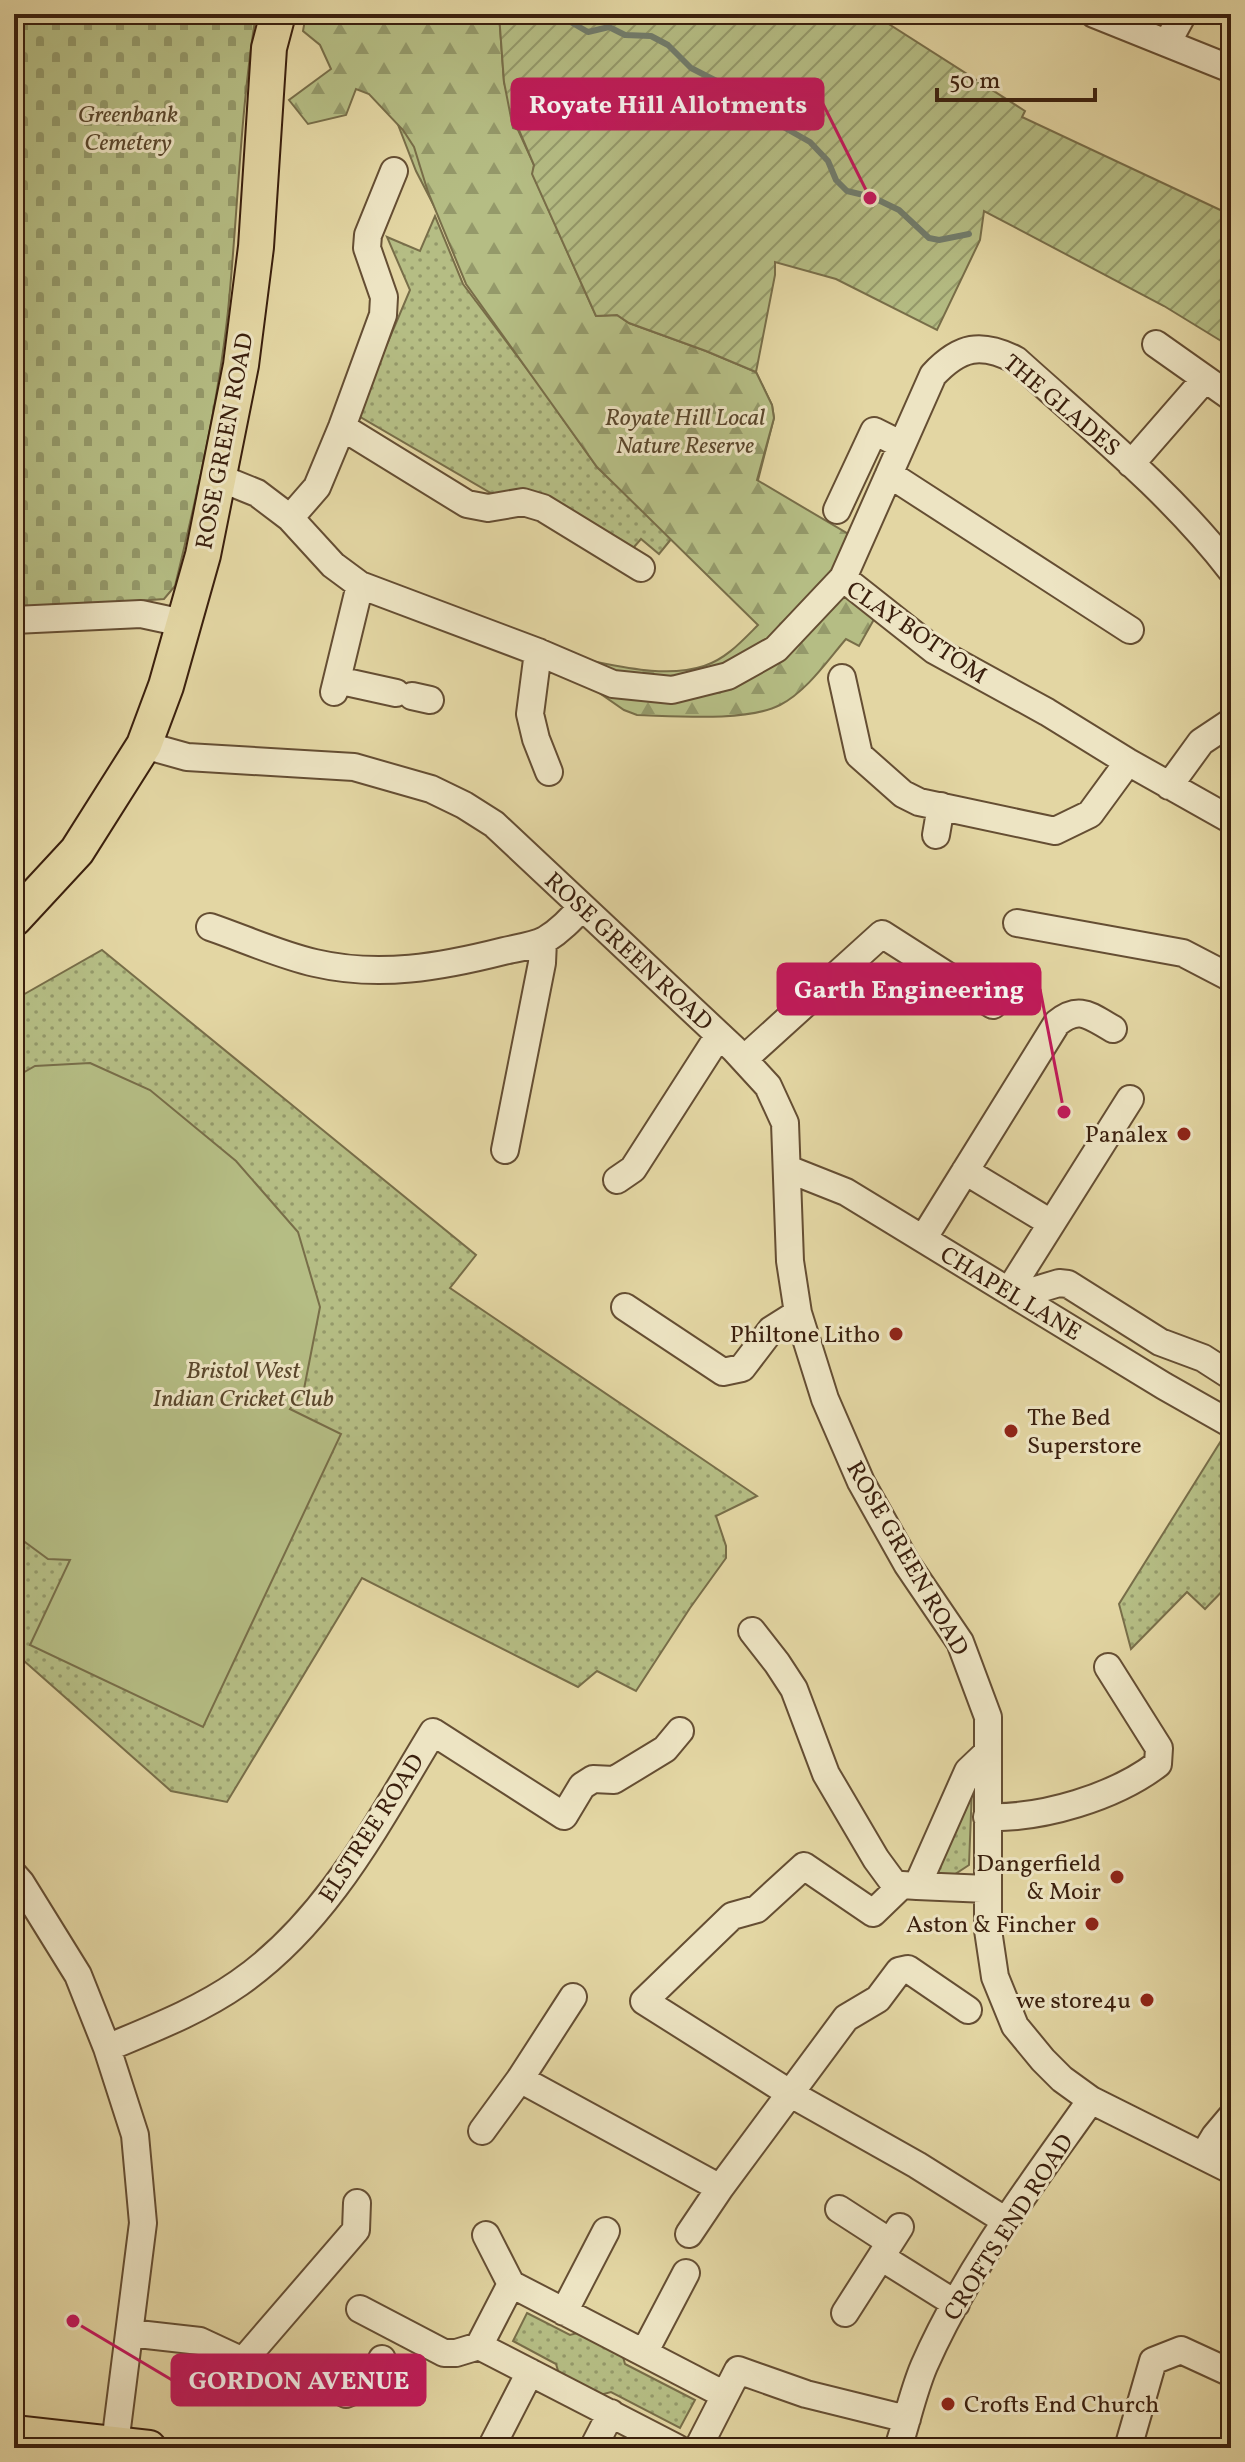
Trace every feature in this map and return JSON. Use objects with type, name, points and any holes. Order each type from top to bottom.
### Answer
[{"type":"main road","name":"ROSE GREEN ROAD","points":[[144,745],[157,715],[203,555],[241,365],[256,247],[269,48],[278,14]]},
{"type":"main road","points":[[14,919],[77,851],[144,745]]},
{"type":"main road","points":[[14,2433],[149,2448]]},
{"type":"street","points":[[1094,14],[1231,69]]},
{"type":"street","points":[[1167,43],[1183,14]]},
{"type":"street","points":[[290,518],[317,487],[383,315],[384,297],[367,248],[368,235],[394,171]]},
{"type":"street","points":[[1156,344],[1231,397]]},
{"type":"street","name":"THE GLADES","points":[[843,578],[933,375],[947,360],[978,348],[995,349],[1016,360],[1204,535],[1231,570]]},
{"type":"street","points":[[1131,464],[1205,379]]},
{"type":"street","points":[[837,510],[876,426],[902,445]]},
{"type":"street","points":[[342,427],[467,504],[488,508],[523,502],[543,508],[641,568]]},
{"type":"street","points":[[889,474],[1130,630]]},
{"type":"street","name":"CLAY BOTTOM","points":[[220,478],[257,493],[290,518],[333,565],[360,585],[538,652],[613,684],[672,690],[728,676],[776,649],[843,578],[934,650],[1231,820]]},
{"type":"street","points":[[360,585],[336,686],[412,696]]},
{"type":"street","points":[[14,620],[141,614],[183,623]]},
{"type":"street","points":[[538,652],[530,714],[549,772]]},
{"type":"street","points":[[842,678],[859,755],[903,794],[919,802],[1055,831],[1090,814],[1128,762]]},
{"type":"street","points":[[1169,786],[1201,742],[1231,722]]},
{"type":"street","name":"ROSE GREEN ROAD","points":[[144,745],[187,757],[354,767],[431,789],[464,805],[494,824],[719,1035],[768,1086],[785,1123],[790,1261],[798,1313],[825,1399],[861,1482],[907,1564],[960,1642],[988,1717],[988,1930],[995,1977],[1015,2026],[1062,2079],[1091,2100],[1231,2170]]},
{"type":"street","points":[[936,835],[941,806]]},
{"type":"street","points":[[210,927],[313,963],[359,970],[426,968],[543,941],[563,927],[582,907]]},
{"type":"street","points":[[1017,923],[1183,953],[1231,978]]},
{"type":"street","points":[[744,1059],[882,934],[993,1005]]},
{"type":"street","points":[[505,1150],[542,963],[543,941]]},
{"type":"street","points":[[923,1239],[1057,1023],[1071,1012],[1078,1012],[1113,1029]]},
{"type":"street","points":[[617,1180],[633,1169],[719,1035]]},
{"type":"street","points":[[1012,1294],[1051,1223],[1130,1099]]},
{"type":"street","name":"CHAPEL LANE","points":[[788,1169],[846,1192],[1231,1424]]},
{"type":"street","points":[[965,1171],[1051,1223]]},
{"type":"street","points":[[1012,1294],[1059,1283],[1068,1284],[1160,1342],[1203,1358],[1231,1376]]},
{"type":"street","points":[[625,1307],[723,1372],[742,1368],[771,1330],[798,1313]]},
{"type":"street","points":[[752,1631],[794,1689],[826,1774],[876,1859],[908,1888],[987,1889]]},
{"type":"street","points":[[987,1817],[1003,1818],[1089,1800],[1140,1778],[1158,1764],[1159,1748],[1108,1667]]},
{"type":"street","name":"ELSTREE ROAD","points":[[107,2048],[214,1999],[283,1948],[342,1880],[433,1732],[564,1816],[582,1786],[593,1779],[614,1780],[665,1749],[680,1731]]},
{"type":"street","points":[[988,1752],[968,1771],[908,1888],[873,1913],[804,1866],[757,1909],[732,1916],[644,2001],[791,2094],[917,2165],[1006,2221]]},
{"type":"street","points":[[14,1875],[78,1975],[107,2048],[135,2135],[143,2223],[115,2444]]},
{"type":"street","points":[[689,2234],[846,2018],[878,1999],[899,1971],[908,1969],[968,2010]]},
{"type":"street","points":[[482,2131],[573,1997]]},
{"type":"street","points":[[520,2079],[720,2188]]},
{"type":"street","name":"CROFTS END ROAD","points":[[898,2448],[923,2367],[956,2304],[1006,2221],[1091,2100]]},
{"type":"street","points":[[1203,2156],[1231,2117]]},
{"type":"street","points":[[129,2333],[200,2341],[243,2361],[356,2230],[357,2203]]},
{"type":"street","points":[[839,2209],[956,2304]]},
{"type":"street","points":[[564,2312],[606,2231]]},
{"type":"street","points":[[486,2235],[511,2284],[725,2395]]},
{"type":"street","points":[[845,2313],[886,2249]]},
{"type":"street","points":[[644,2353],[686,2273]]},
{"type":"street","points":[[479,2346],[511,2284]]},
{"type":"street","points":[[360,2309],[391,2343],[447,2354],[479,2346],[677,2448]]},
{"type":"street","points":[[366,2389],[391,2343]]},
{"type":"street","points":[[1128,2448],[1153,2361],[1181,2350],[1231,2373]]},
{"type":"street","points":[[698,2448],[738,2370],[806,2394],[907,2419]]},
{"type":"street","points":[[491,2448],[530,2372]]},
{"type":"street","points":[[593,2448],[611,2413]]},
{"type":"green space","name":"Greenbank Cemetery","points":[[14,14],[256,14],[219,380],[175,586],[164,599],[14,610]]},
{"type":"green space","name":"Royate Hill Local Nature Reserve","points":[[306,14],[499,14],[504,82],[518,130],[534,165],[533,175],[596,316],[617,315],[629,323],[756,372],[772,405],[774,418],[757,480],[850,535],[825,578],[877,614],[859,646],[846,639],[816,675],[790,699],[749,714],[710,717],[637,715],[624,710],[585,683],[587,660],[660,671],[704,666],[727,654],[758,625],[597,467],[466,284],[428,192],[414,147],[403,130],[369,94],[356,89],[346,115],[308,124],[289,100],[331,69],[320,45],[303,31]]},
{"type":"green space","points":[[499,14],[504,82],[647,328],[756,372],[772,405],[774,418],[757,484],[560,415],[597,467],[672,538],[659,554],[641,539],[627,555],[496,496],[357,415],[410,290],[387,237],[420,251],[435,216],[463,284],[536,381],[478,298],[416,171],[397,122]]},
{"type":"green space","points":[[499,14],[873,14],[1025,111],[1022,117],[1231,215],[1231,347],[1164,306],[984,211],[980,240],[937,330],[836,279],[775,262],[756,372],[629,323],[617,315],[596,316],[532,174],[534,165],[519,130],[513,128],[504,82]]},
{"type":"green space","name":"Bristol West Indian Cricket Club","points":[[102,950],[476,1255],[450,1288],[757,1496],[716,1516],[726,1546],[726,1558],[636,1691],[597,1671],[578,1687],[362,1578],[227,1802],[171,1791],[14,1652],[14,1000]]},
{"type":"green space","points":[[90,1063],[150,1090],[236,1161],[298,1232],[320,1307],[304,1389],[290,1409],[341,1434],[203,1727],[30,1645],[70,1560],[48,1559],[14,1534],[14,1078],[35,1066]]},
{"type":"green space","points":[[1224,1436],[1231,1439],[1231,1582],[1205,1609],[1187,1592],[1131,1649],[1119,1604]]},
{"type":"green space","points":[[972,1788],[969,1865],[946,1880],[933,1869]]},
{"type":"green space","points":[[527,2313],[570,2335],[581,2332],[622,2353],[625,2364],[695,2400],[680,2428],[611,2392],[600,2395],[559,2374],[556,2364],[513,2341]]},
{"type":"waterway","points":[[557,14],[588,32],[609,27],[625,35],[651,36],[668,45],[691,68],[746,96],[771,120],[810,142],[828,161],[836,180],[847,191],[872,197],[899,210],[929,238],[939,240],[969,234]]},
{"type":"place","name":"Royate Hill Allotments","points":[[870,198]]},
{"type":"place","name":"Garth Engineering","points":[[1064,1112]]},
{"type":"place","name":"Panalex","points":[[1184,1134]]},
{"type":"place","name":"Philtone Litho","points":[[896,1334]]},
{"type":"place","name":"The Bed Superstore","points":[[1011,1431]]},
{"type":"place","name":"Dangerfield & Moir","points":[[1117,1877]]},
{"type":"place","name":"Aston & Fincher","points":[[1092,1924]]},
{"type":"place","name":"we store4u","points":[[1147,2000]]},
{"type":"place","name":"GORDON AVENUE","points":[[73,2321]]},
{"type":"place","name":"Crofts End Church","points":[[948,2404]]}]
